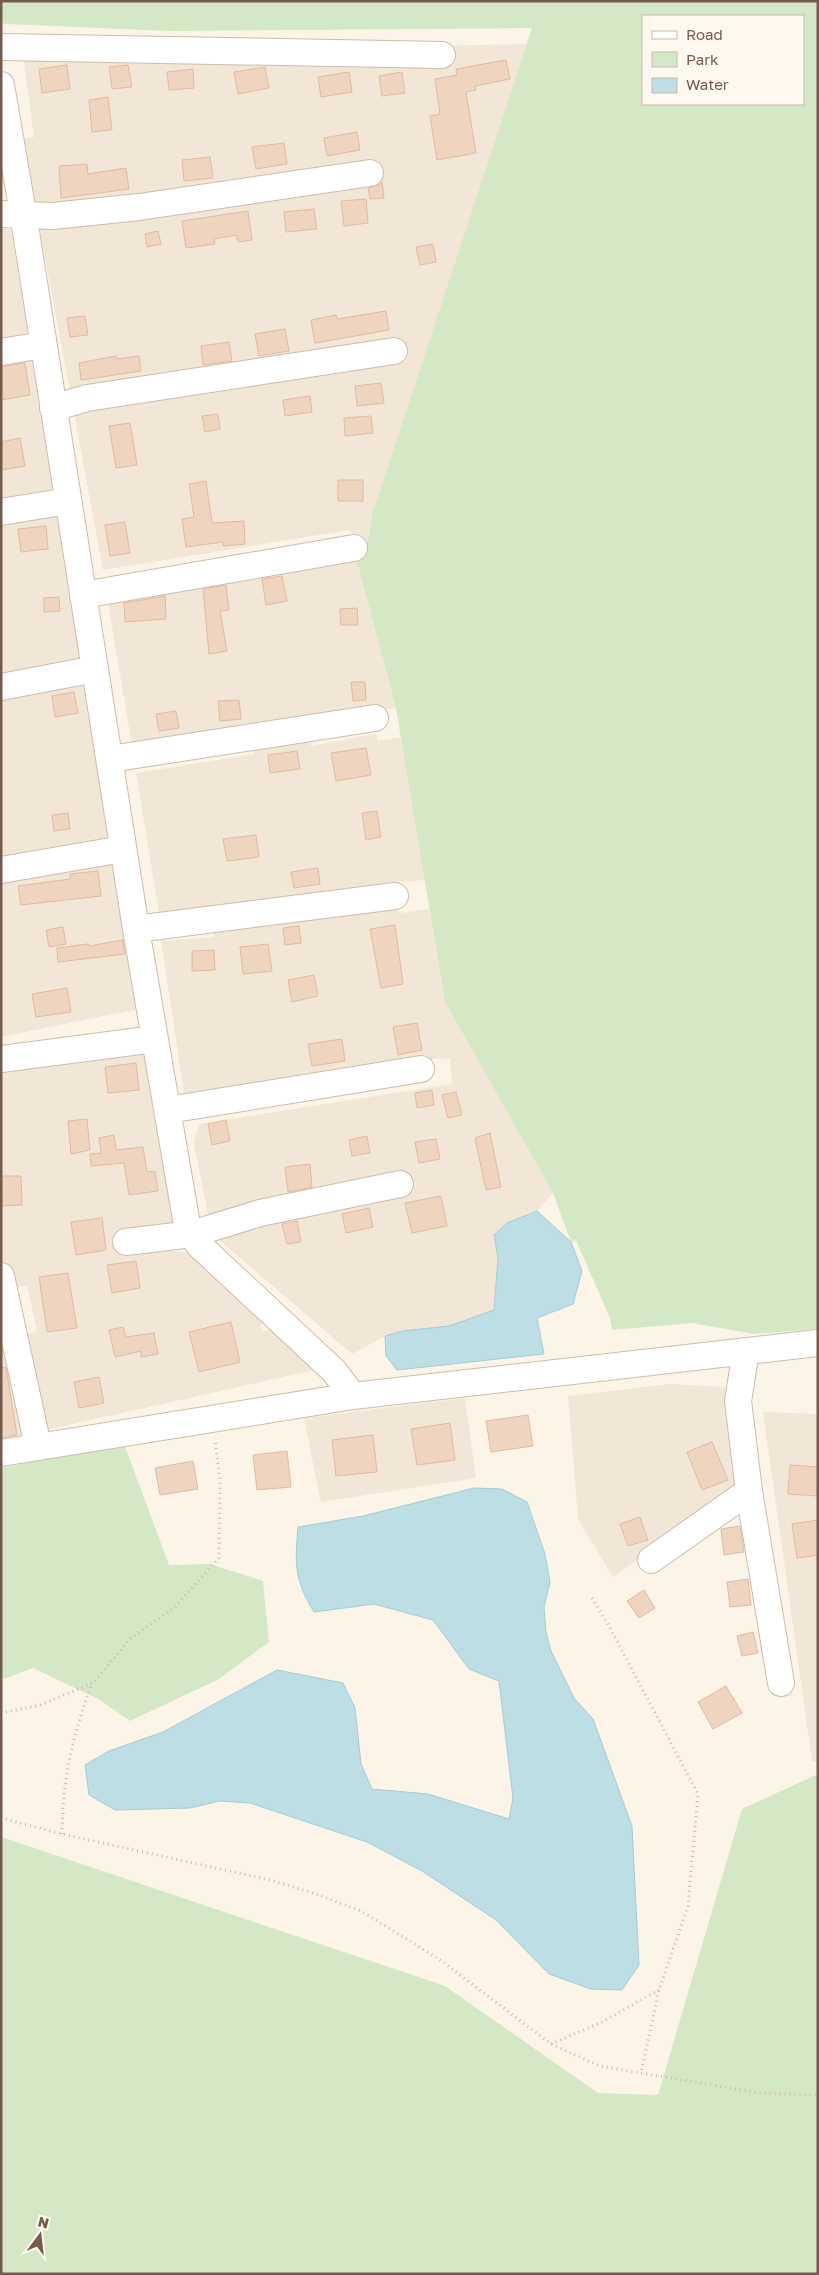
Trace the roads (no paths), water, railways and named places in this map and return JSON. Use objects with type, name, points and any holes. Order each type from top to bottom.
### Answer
[{"type":"street","points":[[1,47],[442,55]]},
{"type":"street","points":[[1,86],[12,214],[43,345],[54,408],[136,929],[187,1225],[199,1245],[334,1371],[353,1396]]},
{"type":"street","points":[[12,214],[53,216],[138,207],[370,173]]},
{"type":"street","points":[[1,352],[43,345]]},
{"type":"street","points":[[54,408],[86,398],[394,351]]},
{"type":"street","points":[[1,512],[68,501]]},
{"type":"street","points":[[83,595],[354,548]]},
{"type":"street","points":[[1,687],[95,669]]},
{"type":"street","points":[[110,759],[376,718]]},
{"type":"street","points":[[1,870],[123,848]]},
{"type":"street","points":[[136,929],[395,896]]},
{"type":"street","points":[[1,1059],[155,1040]]},
{"type":"street","points":[[168,1110],[421,1069]]},
{"type":"street","points":[[126,1242],[192,1234],[260,1213],[400,1184]]},
{"type":"street","points":[[1,1276],[38,1446]]},
{"type":"street","points":[[1,1453],[353,1396],[818,1343]]},
{"type":"street","points":[[746,1351],[738,1401],[749,1491],[781,1683]]},
{"type":"street","points":[[651,1560],[749,1491]]},
{"type":"water","points":[[537,1211],[571,1242],[582,1271],[573,1304],[537,1318],[544,1354],[397,1370],[386,1356],[385,1336],[402,1331],[449,1326],[494,1310],[498,1258],[494,1235],[507,1223]]},
{"type":"water","points":[[474,1488],[502,1489],[527,1502],[545,1554],[550,1582],[544,1607],[546,1632],[551,1651],[574,1698],[593,1719],[632,1826],[639,1965],[622,1990],[591,1989],[549,1974],[496,1920],[422,1871],[367,1842],[250,1803],[220,1801],[190,1808],[115,1810],[89,1795],[85,1765],[109,1751],[163,1732],[277,1670],[343,1683],[355,1708],[361,1764],[372,1789],[428,1794],[509,1819],[513,1798],[499,1681],[469,1669],[433,1620],[374,1604],[314,1612],[307,1600],[297,1571],[298,1527],[363,1516]]}]
